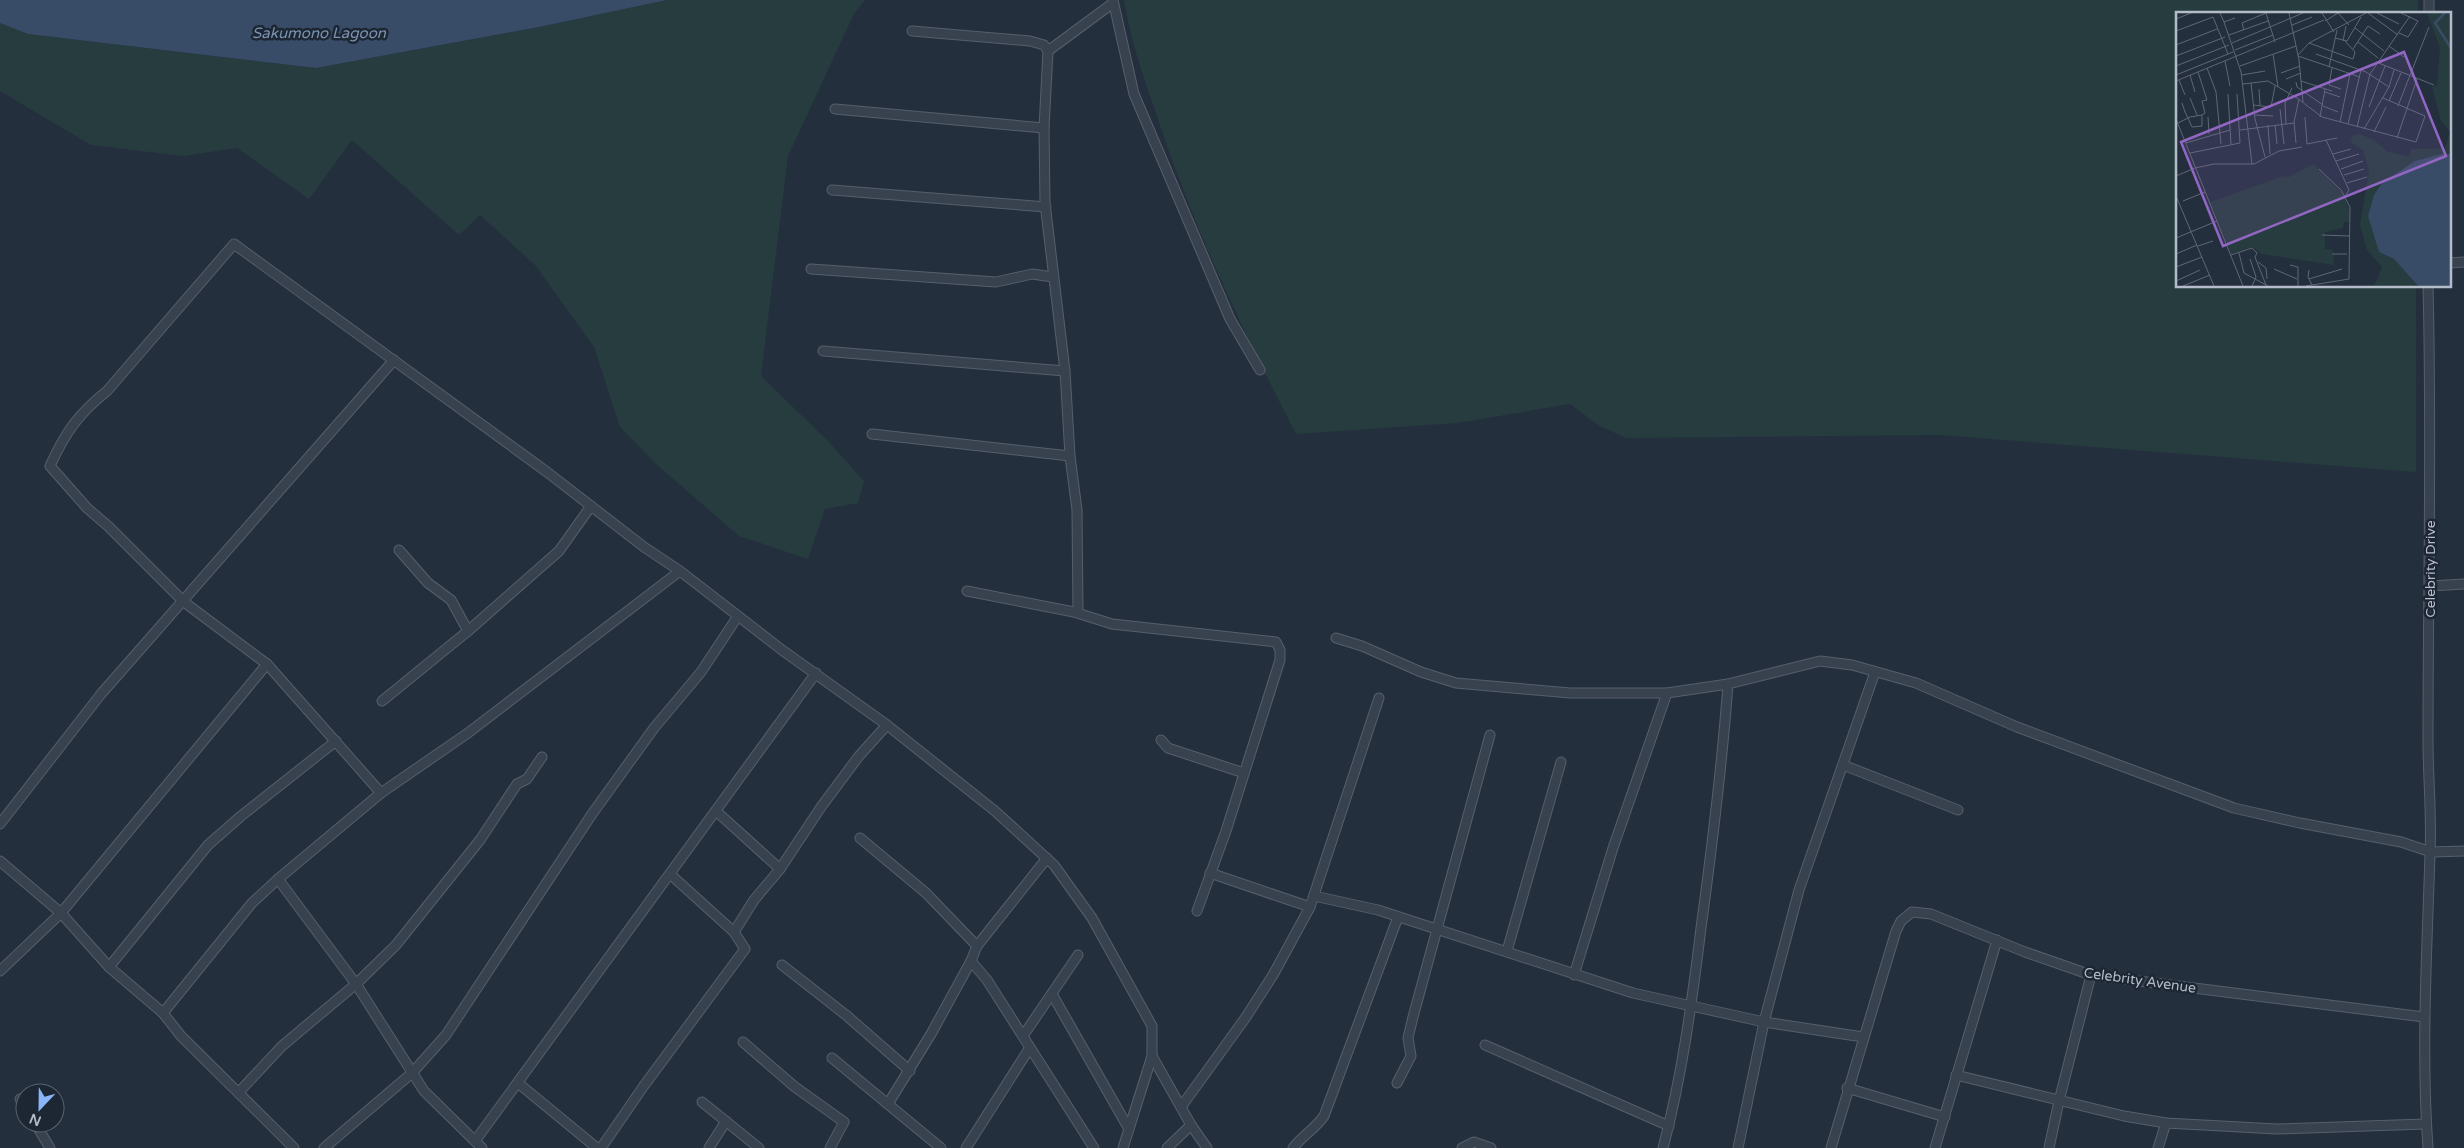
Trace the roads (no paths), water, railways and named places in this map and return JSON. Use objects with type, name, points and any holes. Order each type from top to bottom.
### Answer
[{"type":"street","points":[[1048,51],[1113,1],[1134,94],[1230,319],[1260,370]]},
{"type":"street","points":[[912,30],[1030,41],[1044,45],[1048,51],[1044,128],[1046,207],[1065,371],[1070,456],[1077,510],[1078,614]]},
{"type":"street","points":[[835,109],[1044,128]]},
{"type":"street","points":[[832,190],[1046,207]]},
{"type":"street","points":[[381,793],[267,664],[184,602],[87,508],[50,466],[62,440],[84,409],[107,391],[234,244],[887,725],[981,800],[1047,858],[1092,918],[1152,1026],[1152,1056],[1123,1148]]},
{"type":"street","points":[[811,269],[996,282],[1032,274],[1053,277]]},
{"type":"street","name":"Celebrity Drive","points":[[2428,288],[2431,407],[2428,741],[2430,852],[2424,1016],[2425,1124],[2428,1148]]},
{"type":"street","points":[[823,351],[1065,371]]},
{"type":"street","points":[[0,824],[101,694],[184,602],[394,360]]},
{"type":"street","points":[[872,434],[1070,456]]},
{"type":"street","points":[[382,700],[468,631],[559,552],[591,506]]},
{"type":"street","points":[[399,550],[428,583],[451,600],[468,631]]},
{"type":"street","points":[[163,1012],[252,903],[278,879],[381,793],[468,733],[680,571]]},
{"type":"street","points":[[2430,586],[2464,584]]},
{"type":"street","points":[[967,590],[1078,614],[1112,624],[1276,642],[1280,650],[1280,660],[1197,911]]},
{"type":"street","points":[[324,1148],[412,1072],[446,1035],[592,814],[654,728],[701,672],[738,616]]},
{"type":"street","points":[[1336,638],[1362,646],[1421,672],[1456,683],[1577,693],[1667,693],[1728,684],[1820,662],[1852,665],[1916,684],[2017,727],[2234,808],[2328,829],[2401,842],[2430,852],[2464,851]]},
{"type":"street","points":[[0,970],[61,912],[267,664]]},
{"type":"street","points":[[1738,1148],[1764,1022],[1799,890],[1875,672]]},
{"type":"street","points":[[278,879],[356,984],[412,1072],[438,1106],[479,1145],[518,1083],[816,673]]},
{"type":"street","points":[[1663,1148],[1678,1089],[1691,1006],[1722,775],[1728,684]]},
{"type":"street","points":[[1574,975],[1616,840],[1667,693]]},
{"type":"street","points":[[1181,1107],[1246,1017],[1273,975],[1310,907],[1379,698]]},
{"type":"street","points":[[734,932],[754,900],[780,870],[843,778],[887,725]]},
{"type":"street","points":[[1397,1083],[1410,1056],[1410,1031],[1490,735]]},
{"type":"street","points":[[1161,740],[1168,748],[1244,773]]},
{"type":"street","points":[[109,967],[208,845],[241,816],[336,741]]},
{"type":"street","points":[[239,1092],[282,1046],[356,984],[396,945],[480,840],[517,784],[527,779],[542,757]]},
{"type":"street","points":[[1507,952],[1561,762]]},
{"type":"street","points":[[1843,765],[1958,810]]},
{"type":"street","points":[[716,811],[780,870]]},
{"type":"street","points":[[860,838],[926,894],[977,946]]},
{"type":"street","points":[[888,1104],[910,1071],[977,946],[1047,858]]},
{"type":"street","points":[[0,861],[61,912],[109,967],[163,1012],[182,1036],[294,1148]]},
{"type":"street","points":[[1210,873],[1310,907]]},
{"type":"street","points":[[601,1148],[643,1087],[745,949],[734,932],[670,874]]},
{"type":"street","points":[[1314,896],[1378,910],[1633,993],[1764,1022],[1863,1037],[1831,1148]]},
{"type":"street","name":"Celebrity Avenue","points":[[1863,1037],[1896,932],[1906,916],[1919,912],[1931,914],[2091,975],[2424,1016]]},
{"type":"street","points":[[1292,1148],[1300,1138],[1317,1126],[1324,1116],[1398,917]]},
{"type":"street","points":[[1935,1148],[1997,940]]},
{"type":"street","points":[[1023,1036],[1078,955]]},
{"type":"street","points":[[971,960],[987,980],[1023,1036],[1029,1049],[1094,1148]]},
{"type":"street","points":[[782,965],[846,1015],[910,1071]]},
{"type":"street","points":[[2049,1148],[2091,975]]},
{"type":"street","points":[[1052,994],[1128,1129]]},
{"type":"street","points":[[743,1042],[795,1087],[844,1122],[830,1148]]},
{"type":"street","points":[[1486,1045],[1669,1126]]},
{"type":"street","points":[[966,1148],[1029,1049]]},
{"type":"street","points":[[1152,1056],[1191,1126],[1207,1148]]},
{"type":"street","points":[[832,1058],[941,1148]]},
{"type":"street","points":[[1956,1075],[2124,1116],[2166,1123],[2277,1129],[2425,1124]]},
{"type":"street","points":[[518,1083],[597,1148]]},
{"type":"street","points":[[1847,1088],[1945,1116]]},
{"type":"street","points":[[702,1102],[759,1148]]},
{"type":"street","points":[[709,1148],[726,1121]]},
{"type":"street","points":[[2158,1148],[2166,1123]]},
{"type":"street","points":[[1167,1148],[1191,1126]]},
{"type":"street","points":[[41,1133],[50,1148]]},
{"type":"street","points":[[1462,1148],[1474,1142],[1491,1148]]},
{"type":"water","name":"Sakumono Lagoon","points":[[0,0],[667,0],[539,27],[316,68],[28,34],[0,23]]}]
